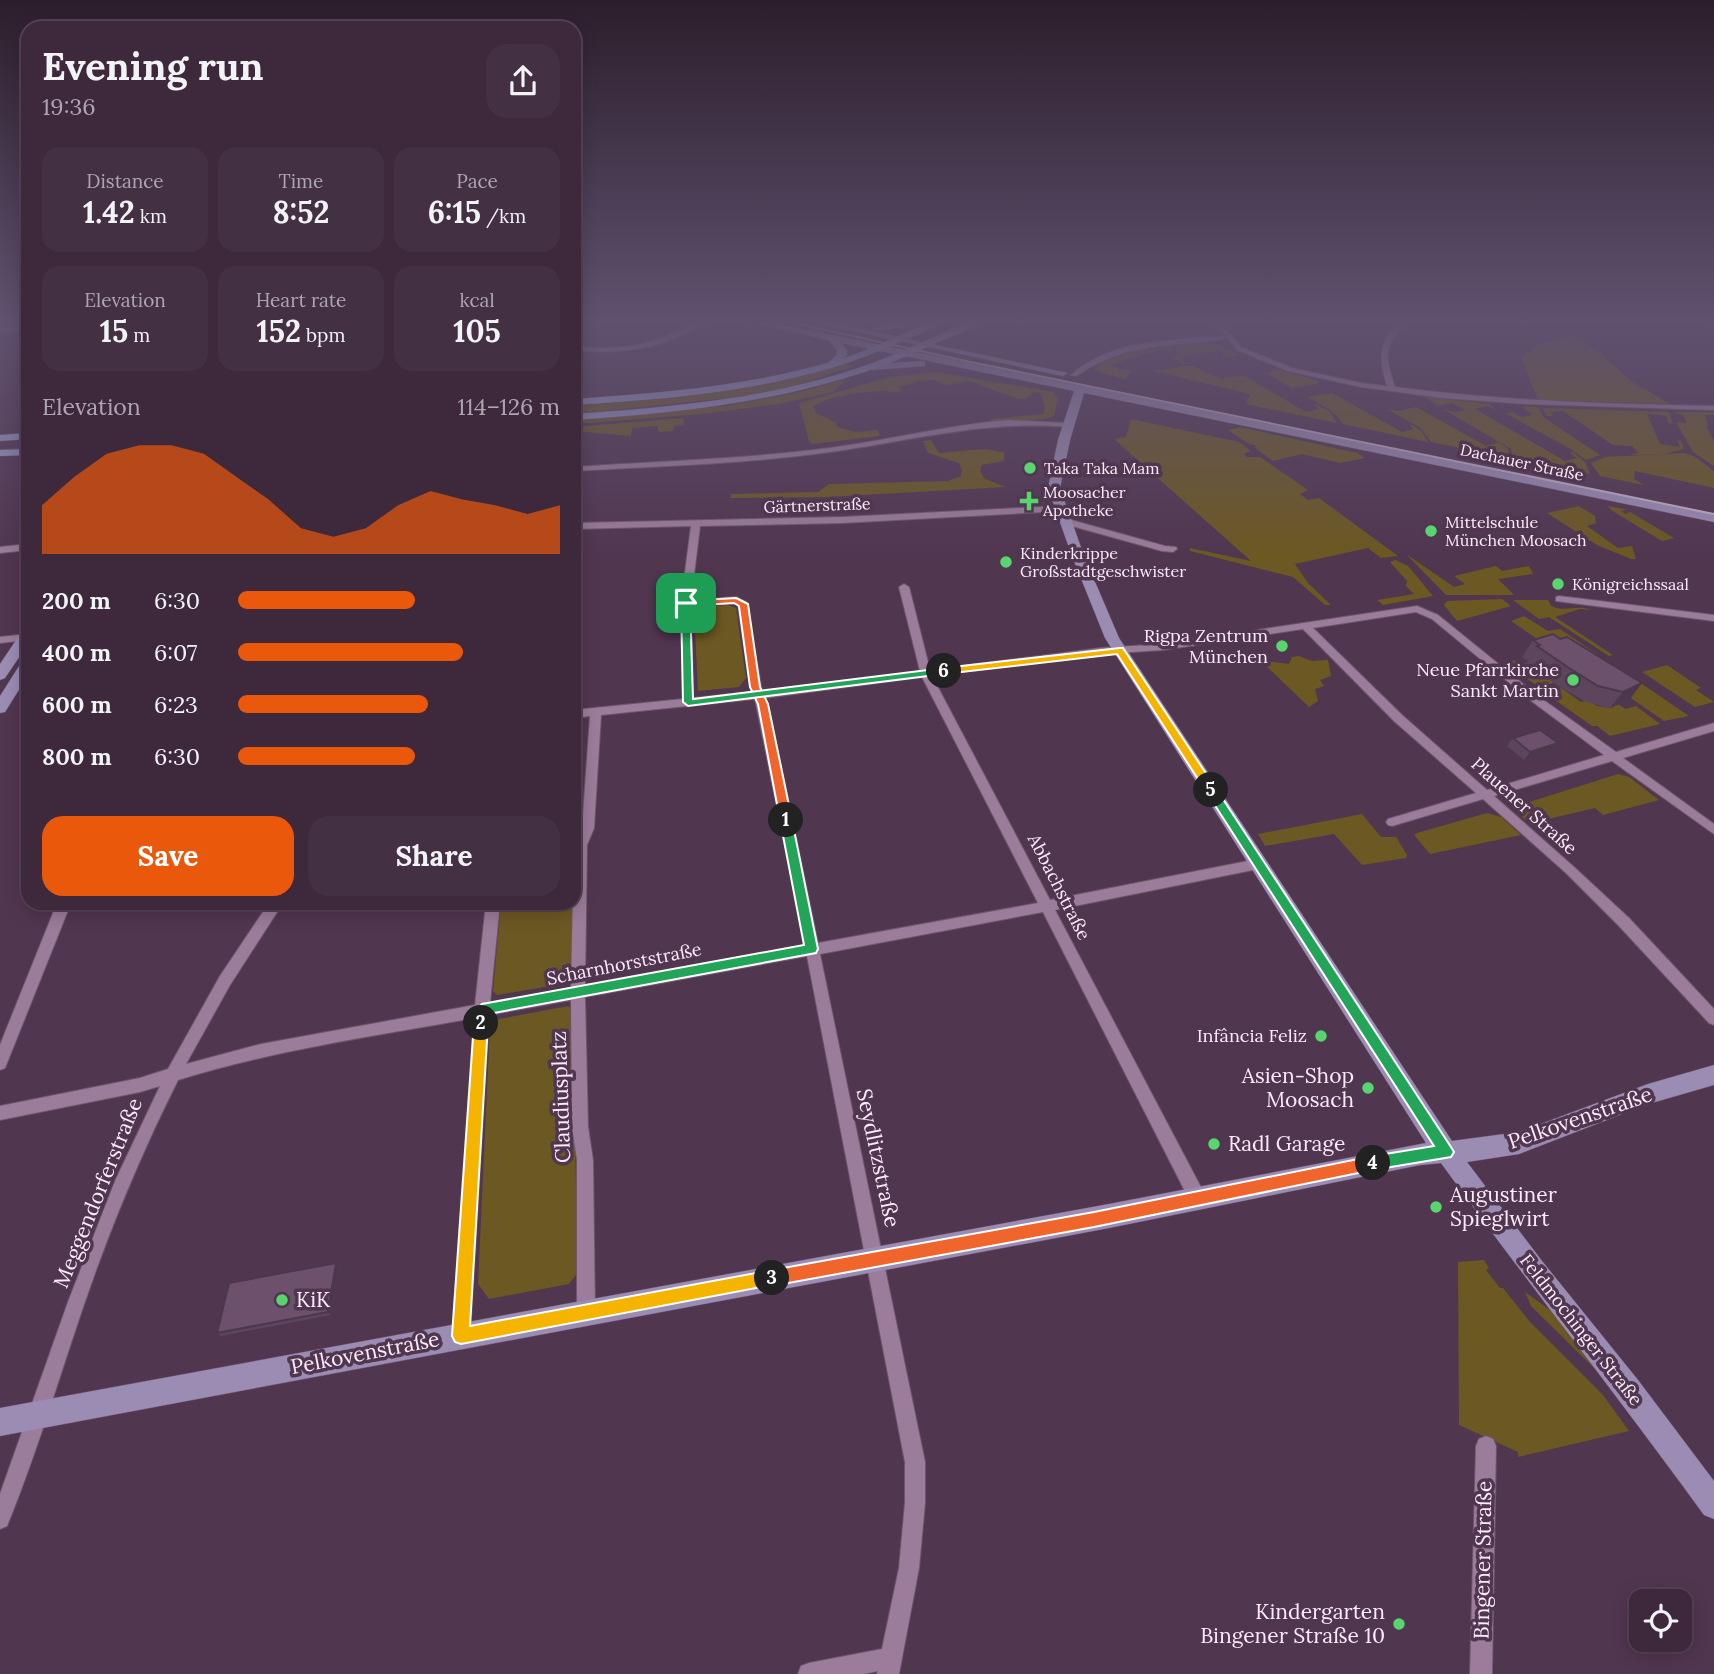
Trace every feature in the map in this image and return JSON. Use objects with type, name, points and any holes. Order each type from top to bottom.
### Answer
[{"type":"main road","points":[[581,401],[617,398]]},
{"type":"main road","points":[[581,416],[712,404],[746,398]]},
{"type":"main road","name":"Feldmochinger Straße","points":[[1078,398],[1068,425],[1054,488],[1062,515],[1112,638],[1446,1152],[1714,1505]]},
{"type":"main road","name":"Dachauer Straße","points":[[1155,398],[1714,518]]},
{"type":"main road","name":"Dachauer Straße","points":[[1185,398],[1714,506]]},
{"type":"main road","points":[[0,438],[21,436]]},
{"type":"main road","points":[[0,453],[21,452]]},
{"type":"main road","points":[[0,675],[21,645]]},
{"type":"main road","points":[[0,708],[21,674]]},
{"type":"main road","name":"Pelkovenstraße","points":[[0,1422],[1198,1199],[1420,1154],[1526,1141],[1648,1094],[1714,1075]]},
{"type":"street","points":[[1489,398],[1560,404],[1714,408]]},
{"type":"street","points":[[581,468],[821,451],[962,428],[1047,423],[1068,425]]},
{"type":"street","name":"Gärtnerstraße","points":[[581,526],[1062,515],[1172,549]]},
{"type":"street","points":[[688,702],[686,603],[696,523]]},
{"type":"street","points":[[0,550],[21,548]]},
{"type":"street","name":"Abbachstraße","points":[[904,587],[926,674],[1198,1199]]},
{"type":"street","points":[[1559,599],[1714,618]]},
{"type":"street","name":"Seydlitzstraße","points":[[686,603],[741,601],[755,687],[759,695],[876,1258],[915,1462],[915,1503],[909,1568],[889,1666]]},
{"type":"street","points":[[581,713],[1163,647],[1417,608],[1435,617],[1528,693],[1714,830]]},
{"type":"street","name":"Plauener Straße","points":[[1305,625],[1398,718],[1487,795],[1624,922],[1714,1019]]},
{"type":"street","points":[[0,640],[21,637]]},
{"type":"street","name":"Claudiusplatz","points":[[581,841],[588,828],[596,712]]},
{"type":"street","points":[[1392,822],[1714,727]]},
{"type":"street","name":"Scharnhorststraße","points":[[0,1113],[140,1086],[217,1061],[250,1054],[1048,906],[1258,864]]},
{"type":"street","points":[[0,1063],[61,910]]},
{"type":"street","name":"Meggendorferstraße","points":[[0,1519],[103,1231],[173,1075],[219,987],[271,910]]},
{"type":"street","points":[[461,1336],[482,1010],[492,910]]},
{"type":"street","name":"Claudiusplatz","points":[[578,910],[580,1127],[585,1160],[586,1313]]},
{"type":"street","name":"Bingener Straße","points":[[1481,1674],[1486,1446]]},
{"type":"street","points":[[809,1674],[889,1666]]},
{"type":"shaded area","points":[[664,398],[727,398],[581,413],[581,405]]},
{"type":"shaded area","points":[[766,398],[805,398],[702,414],[581,423],[581,419],[726,406]]},
{"type":"shaded area","points":[[816,398],[834,398],[813,407],[816,413],[836,422],[837,427],[856,432],[878,430],[880,436],[812,444],[799,403]]},
{"type":"shaded area","points":[[1042,398],[1058,398],[1054,416],[1046,419],[992,422],[991,419],[1043,414],[1045,407]]},
{"type":"shaded area","points":[[1248,398],[1282,398],[1306,412],[1319,409],[1314,405],[1317,405],[1330,412],[1337,423],[1246,404]]},
{"type":"shaded area","points":[[1310,398],[1341,398],[1402,432],[1414,429],[1410,425],[1413,425],[1422,432],[1428,442],[1343,424],[1333,412]]},
{"type":"shaded area","points":[[1427,398],[1490,404],[1495,409],[1487,406],[1475,409],[1565,461],[1577,458],[1570,453],[1573,452],[1585,462],[1590,474],[1513,459],[1511,449],[1443,409],[1455,412],[1466,410],[1452,403],[1438,406]]},
{"type":"shaded area","points":[[1660,398],[1670,404],[1538,400]]},
{"type":"shaded area","points":[[1524,406],[1538,407],[1543,417],[1600,455],[1586,460],[1505,413],[1512,412],[1522,417],[1532,415]]},
{"type":"shaded area","points":[[1416,407],[1486,446],[1498,443],[1494,439],[1508,449],[1509,458],[1431,442],[1421,428],[1387,409],[1398,411]]},
{"type":"shaded area","points":[[1543,408],[1669,412],[1673,424],[1669,423],[1666,416],[1647,414],[1660,444],[1680,447],[1677,440],[1681,441],[1684,449],[1664,454],[1633,455],[1631,454],[1639,453],[1632,446],[1613,445],[1563,411],[1550,412],[1554,416],[1547,416]]},
{"type":"shaded area","points":[[1672,412],[1714,412],[1714,415],[1705,415],[1706,426],[1714,441],[1714,466],[1693,452],[1676,422],[1687,423],[1683,415]]},
{"type":"shaded area","points":[[683,418],[684,425],[674,426],[673,431],[659,432],[657,426],[632,428],[631,436],[581,432],[581,426]]},
{"type":"shaded area","points":[[1131,419],[1239,442],[1251,451],[1244,454],[1247,457],[1260,457],[1308,490],[1300,494],[1308,500],[1319,498],[1398,556],[1381,558],[1368,548],[1295,564],[1308,583],[1331,605],[1325,605],[1293,577],[1190,551],[1190,548],[1251,561],[1114,439],[1126,437]]},
{"type":"shaded area","points":[[1240,427],[1357,453],[1365,458],[1340,463],[1302,454],[1273,461],[1254,447],[1258,446],[1249,444],[1228,430]]},
{"type":"shaded area","points":[[931,440],[939,453],[984,449],[1004,452],[1004,461],[982,465],[980,471],[985,479],[1006,487],[826,497],[730,498],[731,494],[818,492],[829,484],[948,481],[961,476],[959,463],[928,453],[923,441]]},
{"type":"shaded area","points":[[1684,453],[1694,456],[1714,471],[1714,488],[1635,471],[1634,479],[1644,485],[1600,476],[1591,463],[1605,457]]},
{"type":"shaded area","points":[[1579,506],[1595,516],[1596,523],[1587,526],[1618,548],[1632,546],[1636,559],[1597,545],[1547,513]]},
{"type":"shaded area","points":[[1608,506],[1627,510],[1621,511],[1625,514],[1630,512],[1674,538],[1662,541]]},
{"type":"shaded area","points":[[1406,554],[1454,587],[1465,584],[1454,576],[1496,566],[1502,571],[1529,566],[1533,574],[1498,579],[1514,595],[1446,595]]},
{"type":"shaded area","points":[[1395,560],[1408,566],[1433,596],[1383,605],[1377,600],[1414,594],[1406,586],[1407,581],[1390,562]]},
{"type":"shaded area","points":[[1502,599],[1511,606],[1457,621],[1444,605],[1447,601]]},
{"type":"shaded area","points":[[1513,600],[1548,600],[1551,606],[1556,608],[1581,608],[1591,610],[1580,609],[1555,617],[1613,655],[1609,656],[1549,617],[1539,619]]},
{"type":"shaded area","points":[[727,605],[736,608],[746,678],[739,687],[698,691],[694,611],[702,607]]},
{"type":"shaded area","points":[[1524,616],[1548,631],[1560,629],[1610,663],[1549,647],[1511,621]]},
{"type":"shaded area","points":[[1299,656],[1312,661],[1328,660],[1331,676],[1320,680],[1324,686],[1315,689],[1318,701],[1309,707],[1260,660],[1289,664],[1292,657]]},
{"type":"shaded area","points":[[1514,660],[1520,664],[1526,663],[1554,683],[1538,687],[1506,662]]},
{"type":"shaded area","points":[[1667,665],[1701,688],[1696,690],[1714,702],[1695,707],[1642,672]]},
{"type":"shaded area","points":[[1618,669],[1689,716],[1664,721],[1599,676]]},
{"type":"shaded area","points":[[1560,687],[1581,702],[1588,700],[1597,706],[1612,708],[1616,703],[1626,709],[1636,706],[1660,724],[1610,736],[1544,692]]},
{"type":"shaded area","points":[[1618,774],[1629,777],[1659,800],[1603,815],[1595,808],[1535,822],[1525,820],[1517,811],[1517,806]]},
{"type":"shaded area","points":[[1487,813],[1501,817],[1521,835],[1430,854],[1414,835],[1417,833]]},
{"type":"shaded area","points":[[1362,814],[1381,837],[1396,837],[1407,855],[1406,858],[1362,865],[1334,834],[1265,846],[1258,834]]},
{"type":"shaded area","points":[[500,910],[573,910],[568,983],[497,995],[493,991]]},
{"type":"shaded area","points":[[568,1006],[572,1010],[578,1272],[569,1284],[489,1299],[478,1284],[490,1025],[494,1020]]},
{"type":"shaded area","points":[[1484,1260],[1489,1268],[1486,1270],[1500,1288],[1503,1288],[1530,1322],[1603,1395],[1629,1431],[1518,1457],[1518,1452],[1459,1425],[1458,1262]]},
{"type":"shaded area","points":[[1525,1292],[1550,1310],[1596,1370],[1531,1306]]},
{"type":"building","points":[[1553,634],[1560,639],[1567,637],[1642,683],[1623,692],[1598,686],[1537,646],[1540,645],[1533,640]]},
{"type":"building","points":[[1540,730],[1558,743],[1530,752],[1513,738]]},
{"type":"building","name":"KiK","points":[[336,1263],[328,1312],[217,1333],[229,1283]]},
{"type":"tram line","points":[[1147,398],[1714,514]]},
{"type":"place","name":"Taka Taka Mam","points":[[1030,468]]},
{"type":"place","name":"Moosacher Apotheke","points":[[1029,501]]},
{"type":"place","name":"Mittelschule München Moosach","points":[[1431,531]]},
{"type":"place","name":"Kinderkrippe Großstadtgeschwister","points":[[1006,562]]},
{"type":"place","name":"Königreichssaal","points":[[1558,584]]},
{"type":"place","name":"Rigpa Zentrum München","points":[[1282,646]]},
{"type":"place","name":"Neue Pfarrkirche Sankt Martin","points":[[1573,680]]},
{"type":"place","name":"Infância Feliz","points":[[1321,1036]]},
{"type":"place","name":"Asien-Shop Moosach","points":[[1368,1088]]},
{"type":"place","name":"Radl Garage","points":[[1214,1144]]},
{"type":"place","name":"Augustiner Spieglwirt","points":[[1436,1207]]},
{"type":"place","name":"KiK","points":[[282,1300]]},
{"type":"place","name":"Kindergarten Bingener Straße 10","points":[[1399,1624]]},
{"type":"route","points":[[686,603],[688,702],[759,695],[1120,650],[1345,1001],[1446,1152],[1420,1154],[1094,1219],[461,1336],[482,1010],[811,949],[763,704],[759,695],[755,687],[743,604],[736,600],[686,603]]}]
